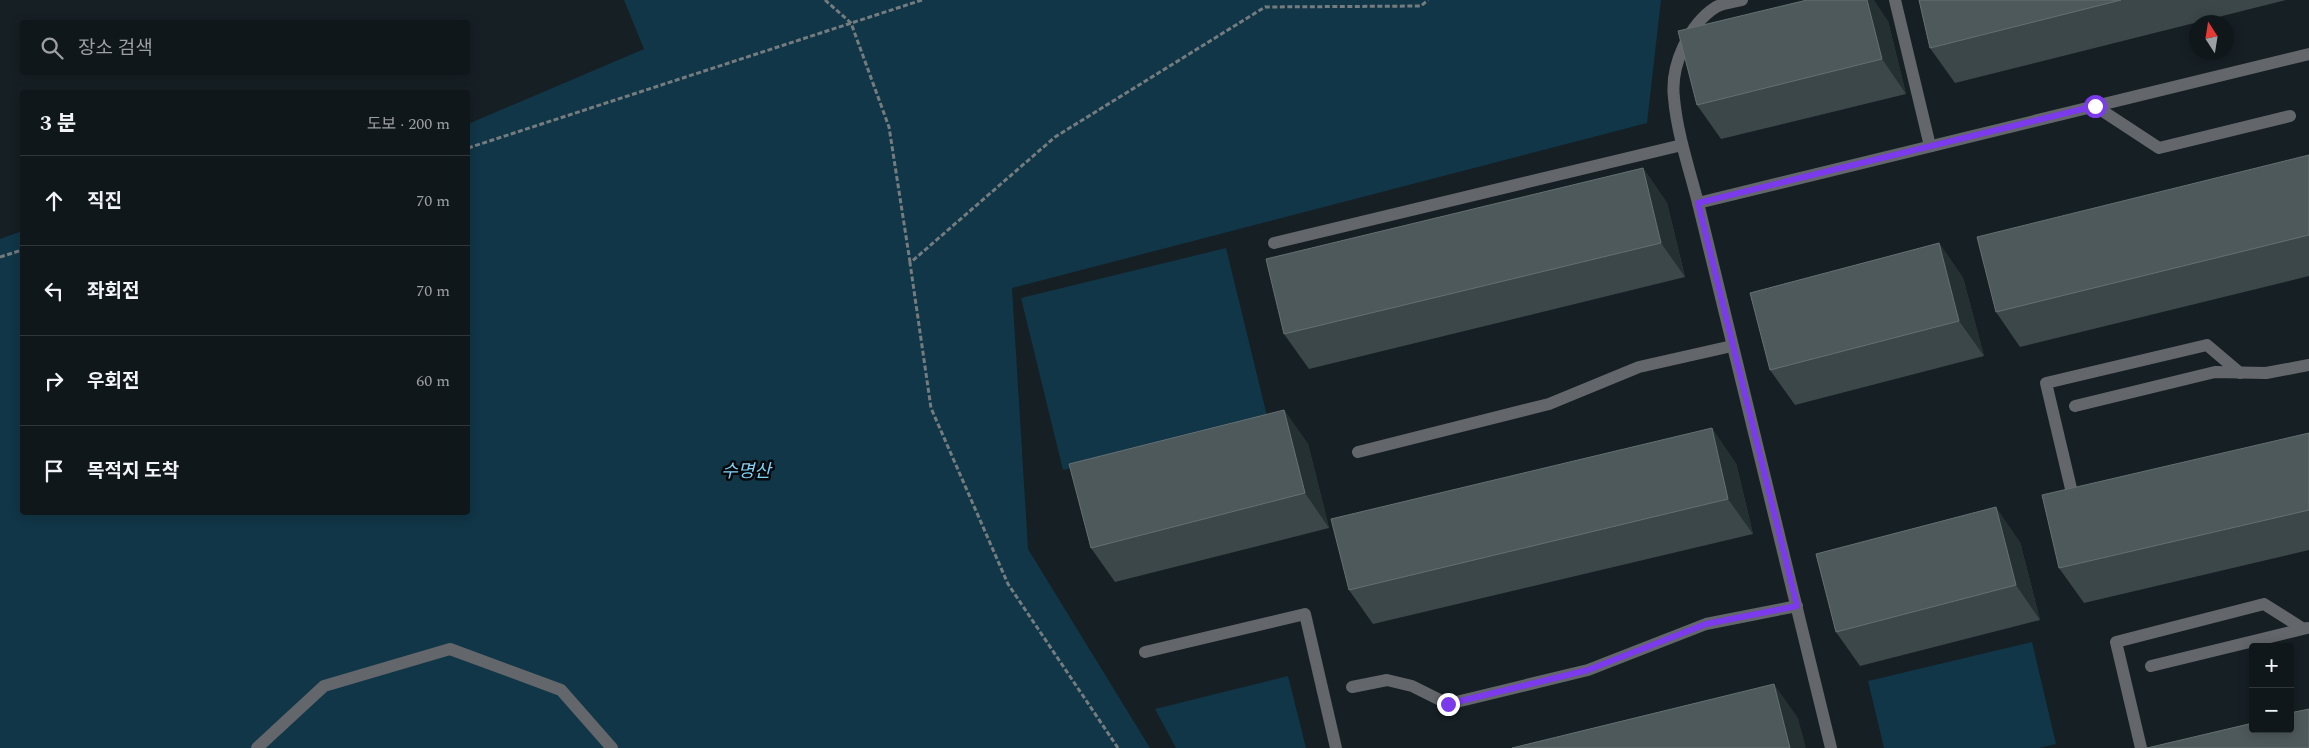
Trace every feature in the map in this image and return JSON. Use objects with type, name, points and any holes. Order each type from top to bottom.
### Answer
[{"type":"lane","points":[[1742,0],[1717,6],[1694,27],[1679,56],[1673,96],[1682,145],[1698,203],[1832,748]]},
{"type":"lane","points":[[1895,0],[1930,146]]},
{"type":"lane","points":[[1698,203],[2309,54]]},
{"type":"lane","points":[[2095,106],[2159,148],[2290,116]]},
{"type":"lane","points":[[1274,242],[1682,145]]},
{"type":"lane","points":[[2073,497],[2046,383],[2207,344],[2240,373]]},
{"type":"lane","points":[[1358,452],[1549,404],[1639,367],[1732,346]]},
{"type":"lane","points":[[2075,406],[2215,372],[2266,373],[2309,365]]},
{"type":"lane","points":[[2141,748],[2116,642],[2264,604],[2306,628]]},
{"type":"lane","points":[[1352,688],[1387,680],[1412,686],[1448,704],[1588,670],[1706,624],[1797,606]]},
{"type":"lane","points":[[1144,652],[1305,614],[1336,748]]},
{"type":"lane","points":[[2151,666],[2306,628]]},
{"type":"lane","points":[[257,748],[324,686],[450,649],[561,690],[612,748]]},
{"type":"path","points":[[825,0],[851,23],[889,127],[931,408],[1008,584],[1118,748]]},
{"type":"path","points":[[470,147],[922,0]]},
{"type":"path","points":[[910,263],[1055,138],[1265,7],[1421,6],[1428,0]]},
{"type":"path","points":[[0,257],[20,251]]},
{"type":"green space","name":"수명산","points":[[624,0],[1661,0],[1647,123],[1012,288],[1028,549],[1150,748],[0,748],[0,239],[20,232],[20,515],[470,515],[470,123],[644,49]]},
{"type":"green space","points":[[1226,248],[1268,420],[1063,470],[1021,298]]},
{"type":"green space","points":[[2032,642],[2056,744],[2039,748],[1884,748],[1868,681]]},
{"type":"green space","points":[[1288,676],[1306,748],[1176,748],[1155,709]]},
{"type":"building","points":[[1807,0],[1867,0],[1882,59],[1697,105],[1678,31]]},
{"type":"building","points":[[1919,0],[2121,0],[1930,48]]},
{"type":"building","points":[[2309,155],[2309,235],[1996,312],[1977,237]]},
{"type":"building","points":[[1643,168],[1661,243],[1284,334],[1266,259]]},
{"type":"building","points":[[1939,243],[1959,321],[1770,370],[1750,293]]},
{"type":"building","points":[[1284,410],[1305,493],[1091,548],[1069,464]]},
{"type":"building","points":[[1712,428],[1728,499],[1349,590],[1331,519]]},
{"type":"building","points":[[2309,433],[2309,510],[2059,568],[2042,495]]},
{"type":"building","points":[[1996,507],[2016,585],[1836,632],[1816,554]]},
{"type":"building","points":[[1774,684],[1790,748],[1512,748]]},
{"type":"building","points":[[2309,709],[2309,748],[2147,748],[2249,724],[2249,733],[2294,733],[2294,712]]},
{"type":"route","points":[[1448,704],[1588,670],[1706,624],[1797,606],[1698,203],[2095,106]]}]
